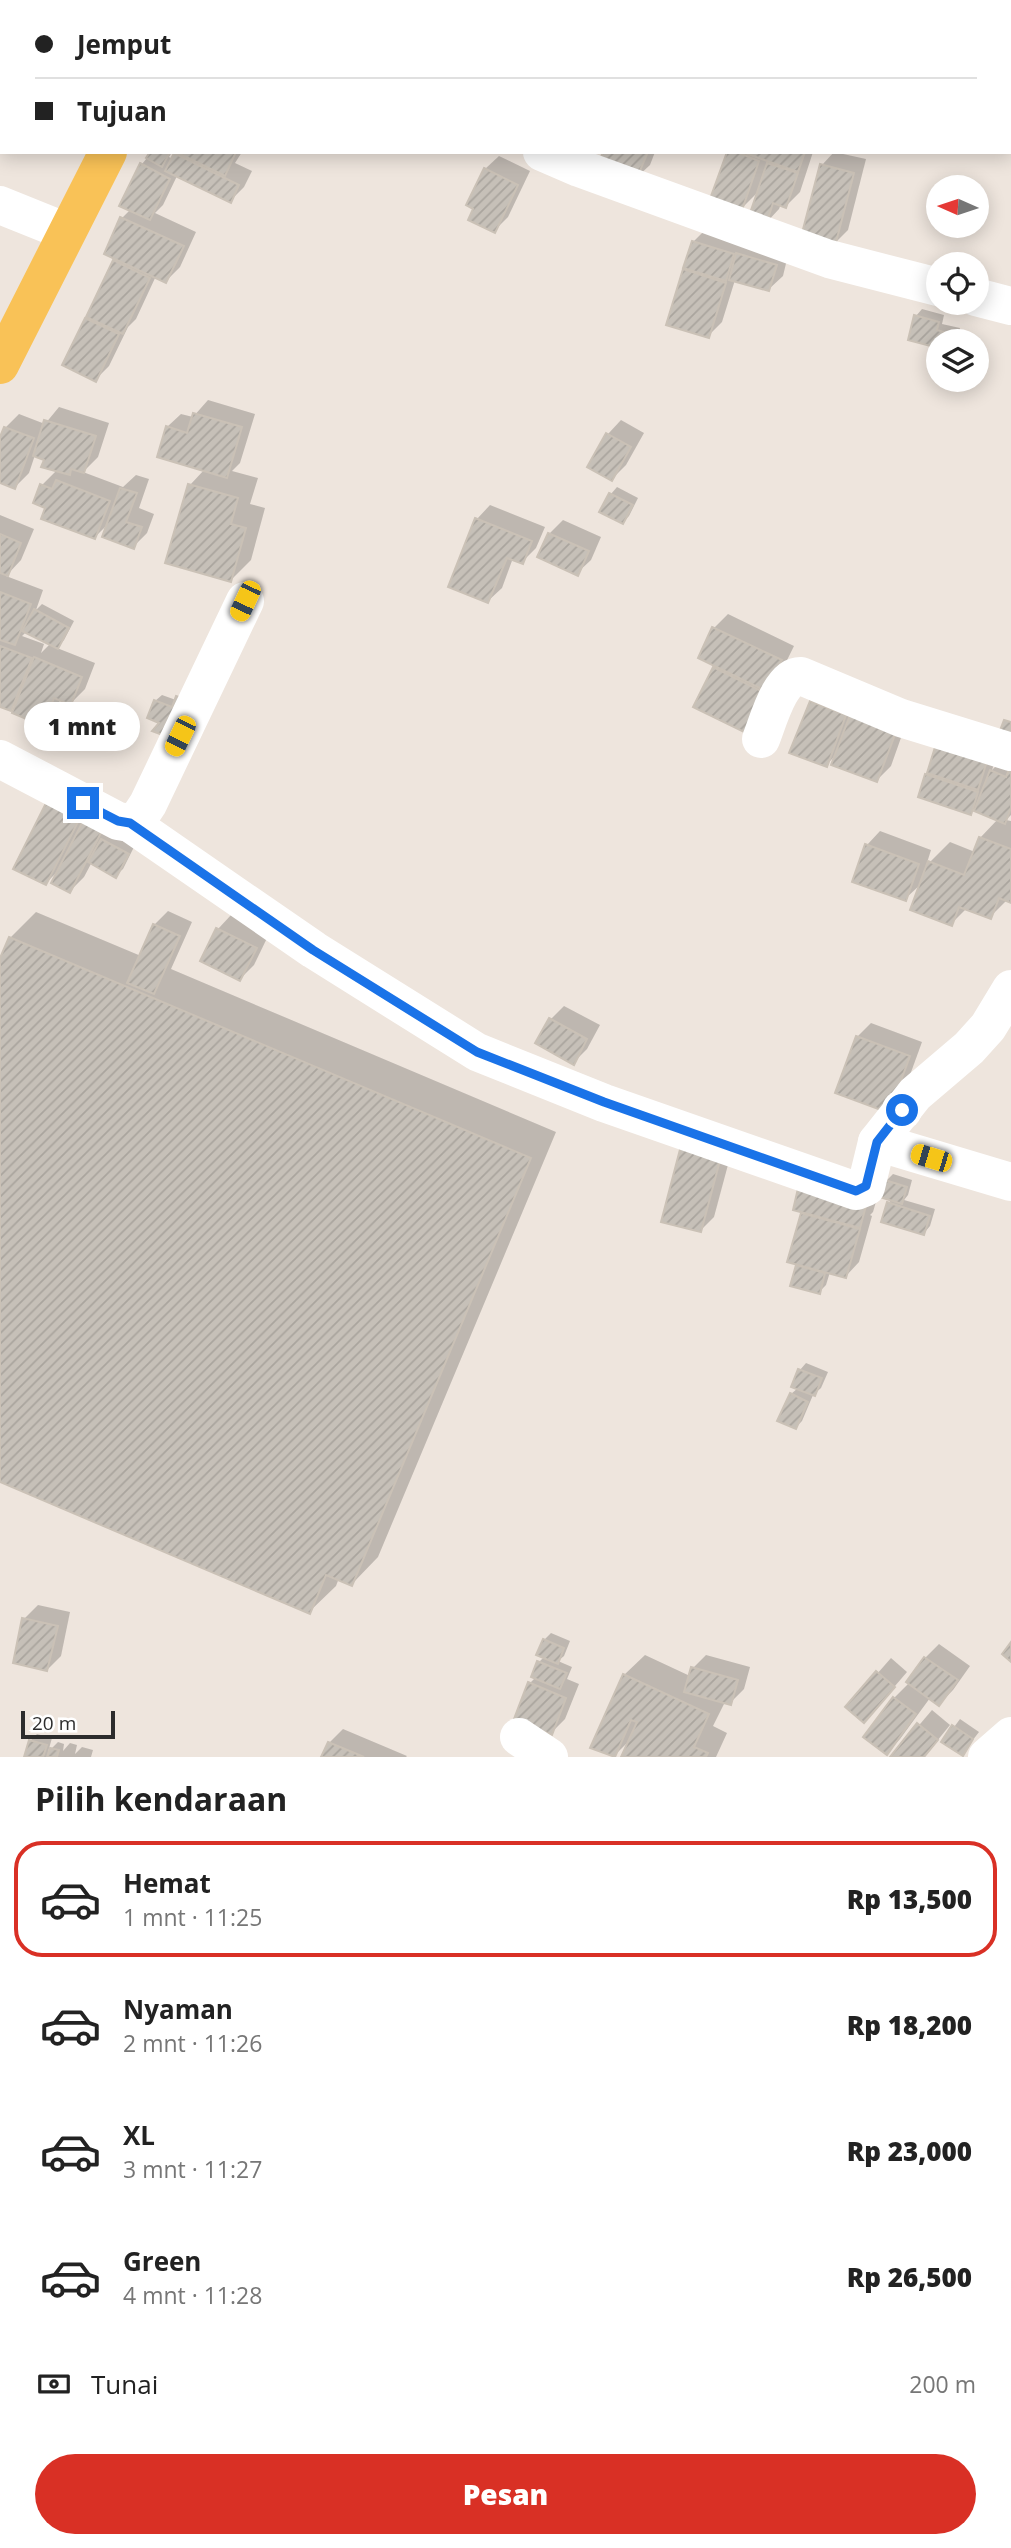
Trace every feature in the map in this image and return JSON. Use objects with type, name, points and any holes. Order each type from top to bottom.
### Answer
[{"type":"main road","points":[[0,365],[107,154]]},
{"type":"street","points":[[546,154],[579,169],[829,259],[926,284]]},
{"type":"street","points":[[0,205],[66,232]]},
{"type":"street","points":[[989,300],[1011,306]]},
{"type":"street","points":[[130,823],[140,816],[148,804],[245,601]]},
{"type":"street","points":[[761,739],[782,687],[795,676],[821,684],[901,718],[1011,752]]},
{"type":"street","points":[[0,760],[118,821],[130,823],[313,950],[477,1052],[604,1102],[856,1191],[866,1186],[877,1142],[915,1094],[969,1048],[988,1027],[1011,989]]},
{"type":"street","points":[[877,1142],[1011,1182]]},
{"type":"street","points":[[987,1757],[1011,1736]]},
{"type":"building","points":[[149,154],[169,154],[162,167],[146,158]]},
{"type":"building","points":[[174,154],[176,154],[239,185],[231,203],[165,171]]},
{"type":"building","points":[[180,154],[235,154],[225,176]]},
{"type":"building","points":[[602,154],[647,154],[636,180],[598,164]]},
{"type":"building","points":[[726,154],[742,154],[759,161],[742,210],[710,199]]},
{"type":"building","points":[[748,154],[804,154],[798,172]]},
{"type":"building","points":[[140,163],[170,179],[150,220],[119,206]]},
{"type":"building","points":[[767,163],[798,173],[786,208],[773,203],[766,225],[748,219]]},
{"type":"building","points":[[820,164],[854,173],[835,246],[801,237]]},
{"type":"building","points":[[484,168],[518,185],[495,233],[468,220],[473,209],[466,205]]},
{"type":"building","points":[[120,217],[184,246],[166,283],[104,254]]},
{"type":"building","points":[[692,241],[734,254],[726,281],[683,268]]},
{"type":"building","points":[[736,253],[777,265],[769,291],[729,280]]},
{"type":"building","points":[[113,260],[150,278],[123,334],[86,317]]},
{"type":"building","points":[[683,269],[726,283],[709,338],[666,325]]},
{"type":"building","points":[[914,315],[939,322],[937,329],[926,329],[926,345],[908,340]]},
{"type":"building","points":[[85,318],[119,334],[96,382],[62,365]]},
{"type":"building","points":[[193,413],[242,427],[227,478],[157,457],[166,426],[187,433]]},
{"type":"building","points":[[44,420],[96,436],[84,473],[71,469],[70,475],[41,467],[44,460],[33,456]]},
{"type":"building","points":[[4,427],[34,438],[15,489],[0,483],[0,437]]},
{"type":"building","points":[[606,433],[631,447],[612,481],[587,467]]},
{"type":"building","points":[[56,480],[110,501],[95,539],[41,519],[45,508],[33,503],[40,484],[52,489]]},
{"type":"building","points":[[188,484],[238,498],[231,524],[246,528],[231,582],[165,563]]},
{"type":"building","points":[[120,488],[137,493],[126,522],[142,527],[134,549],[102,537]]},
{"type":"building","points":[[609,493],[633,505],[623,524],[599,512]]},
{"type":"building","points":[[475,518],[532,541],[523,564],[507,558],[488,603],[448,587]]},
{"type":"building","points":[[548,533],[589,551],[578,576],[537,557]]},
{"type":"building","points":[[0,534],[21,543],[8,576],[0,573]]},
{"type":"building","points":[[0,592],[31,604],[15,645],[0,640]]},
{"type":"building","points":[[34,609],[69,628],[58,649],[22,631]]},
{"type":"building","points":[[712,627],[782,660],[766,691],[698,658]]},
{"type":"building","points":[[0,646],[32,658],[11,711],[0,707]]},
{"type":"building","points":[[34,657],[82,677],[71,705],[54,698],[43,726],[12,713]]},
{"type":"building","points":[[713,667],[765,693],[746,733],[693,707]]},
{"type":"building","points":[[176,696],[191,701],[176,740],[152,731],[159,723],[147,718],[154,700],[172,707]]},
{"type":"building","points":[[810,701],[846,715],[827,767],[789,753]]},
{"type":"building","points":[[855,702],[896,732],[877,782],[831,765]]},
{"type":"building","points":[[1004,720],[1011,722],[1011,747],[996,741]]},
{"type":"building","points":[[936,744],[987,761],[978,790],[927,773]]},
{"type":"building","points":[[1011,765],[1011,808],[1005,824],[974,811],[990,770],[1006,777]]},
{"type":"building","points":[[925,774],[978,792],[971,815],[918,797]]},
{"type":"building","points":[[50,795],[83,812],[46,885],[13,869]]},
{"type":"building","points":[[83,821],[102,831],[70,893],[51,883]]},
{"type":"building","points":[[979,837],[1011,849],[1011,903],[999,898],[991,919],[959,907],[952,926],[910,910],[928,861],[964,875]]},
{"type":"building","points":[[101,839],[129,854],[116,878],[88,862]]},
{"type":"building","points":[[865,844],[919,864],[906,901],[852,882]]},
{"type":"building","points":[[153,924],[180,936],[154,994],[127,983]]},
{"type":"building","points":[[216,928],[257,948],[240,981],[200,961]]},
{"type":"building","points":[[9,937],[531,1158],[352,1586],[326,1575],[310,1614],[0,1482],[0,958]]},
{"type":"building","points":[[549,1018],[587,1039],[574,1065],[535,1043]]},
{"type":"building","points":[[856,1036],[910,1056],[889,1113],[835,1093]]},
{"type":"building","points":[[683,1138],[723,1149],[701,1232],[661,1222]]},
{"type":"building","points":[[885,1180],[907,1187],[902,1204],[880,1197]]},
{"type":"building","points":[[799,1184],[867,1202],[860,1228],[793,1210]]},
{"type":"building","points":[[887,1202],[930,1216],[924,1235],[881,1222]]},
{"type":"building","points":[[801,1213],[860,1229],[846,1278],[787,1262]]},
{"type":"building","points":[[796,1265],[825,1273],[820,1294],[790,1286]]},
{"type":"building","points":[[798,1369],[822,1378],[815,1396],[791,1387]]},
{"type":"building","points":[[790,1393],[808,1402],[796,1429],[777,1421]]},
{"type":"building","points":[[22,1618],[58,1626],[47,1671],[13,1663]]},
{"type":"building","points":[[543,1639],[564,1648],[558,1664],[536,1655]]},
{"type":"building","points":[[1011,1642],[1011,1662],[1002,1654]]},
{"type":"building","points":[[924,1657],[958,1680],[939,1706],[906,1682]]},
{"type":"building","points":[[537,1661],[567,1673],[560,1689],[531,1677]]},
{"type":"building","points":[[691,1667],[738,1680],[731,1705],[684,1692]]},
{"type":"building","points":[[876,1671],[895,1687],[864,1723],[845,1707]]},
{"type":"building","points":[[623,1674],[709,1714],[694,1747],[708,1753],[706,1757],[621,1757],[637,1722],[631,1720],[615,1757],[590,1748]]},
{"type":"building","points":[[528,1682],[566,1698],[552,1735],[514,1719]]},
{"type":"building","points":[[893,1697],[916,1714],[887,1755],[863,1737]]},
{"type":"building","points":[[917,1723],[938,1740],[924,1757],[890,1757]]},
{"type":"building","points":[[952,1725],[973,1739],[963,1756],[941,1742]]},
{"type":"building","points":[[29,1740],[47,1745],[43,1757],[24,1757]]},
{"type":"building","points":[[328,1742],[364,1757],[321,1757]]},
{"type":"building","points":[[50,1748],[59,1750],[57,1757],[47,1757]]},
{"type":"route","points":[[83,803],[118,821],[130,823],[313,950],[477,1052],[604,1102],[856,1191],[866,1186],[877,1142],[902,1110]]}]
